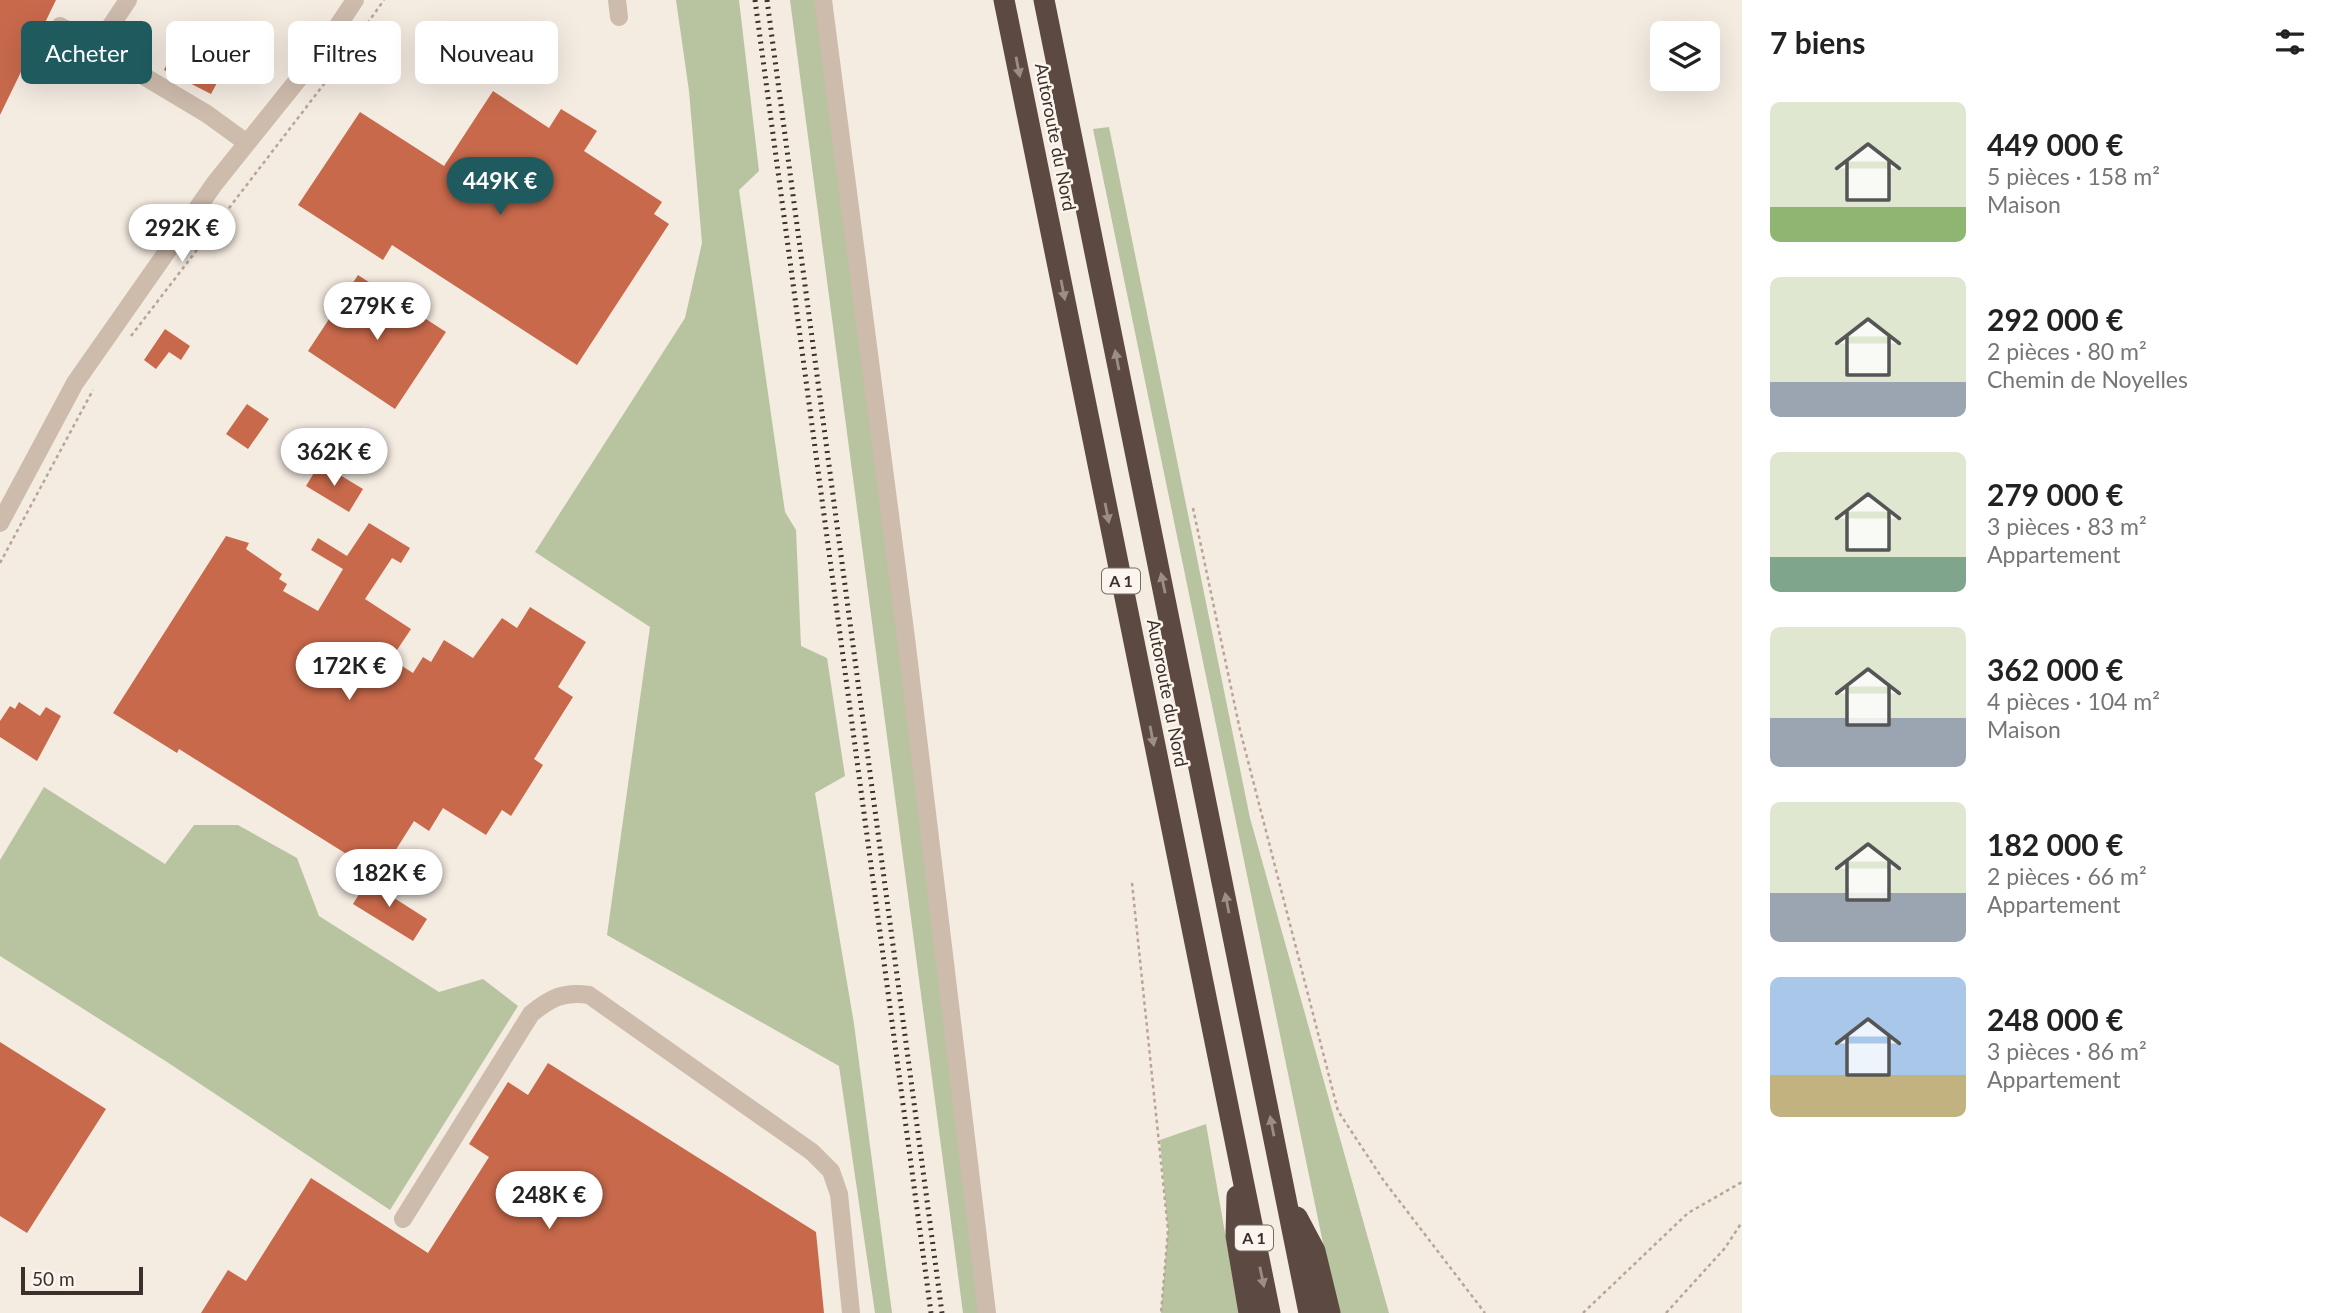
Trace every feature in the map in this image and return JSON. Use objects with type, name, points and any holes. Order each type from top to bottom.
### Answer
[{"type":"highway","name":"Autoroute du Nord","points":[[1004,0],[1270,1313]]},
{"type":"highway","name":"Autoroute du Nord","points":[[1044,0],[1309,1313]]},
{"type":"highway","points":[[1238,1162],[1236,1236],[1249,1313]]},
{"type":"highway","points":[[1285,1193],[1315,1251],[1330,1313]]},
{"type":"street","points":[[114,21],[128,0]]},
{"type":"street","points":[[0,523],[75,383],[209,191],[321,51],[355,0]]},
{"type":"street","points":[[823,0],[906,638],[987,1313]]},
{"type":"street","points":[[152,81],[207,114],[247,143]]},
{"type":"street","points":[[403,1219],[531,1014],[560,995],[573,992],[589,995],[812,1152],[831,1171],[839,1194],[851,1313]]},
{"type":"path","points":[[125,344],[324,84],[383,0]]},
{"type":"path","points":[[0,563],[94,387]]},
{"type":"path","points":[[1193,508],[1240,730],[1338,1111],[1384,1181],[1485,1313]]},
{"type":"path","points":[[1132,883],[1168,1230],[1161,1313]]},
{"type":"path","points":[[1583,1313],[1688,1213],[1742,1182]]},
{"type":"path","points":[[1666,1313],[1725,1248],[1742,1222]]},
{"type":"green space","points":[[676,0],[739,0],[759,171],[739,190],[785,512],[796,530],[801,646],[827,658],[845,776],[815,793],[854,1024],[892,1313],[875,1313],[839,1066],[607,935],[650,627],[535,552],[685,318],[702,243],[689,91]]},
{"type":"green space","points":[[790,0],[821,0],[987,1313],[963,1313]]},
{"type":"green space","points":[[1109,127],[1250,818],[1389,1313],[1340,1313],[1324,1248],[1093,129]]},
{"type":"green space","points":[[44,787],[165,864],[194,825],[238,825],[297,858],[319,916],[439,992],[483,979],[518,1006],[390,1210],[167,1062],[0,956],[0,860]]},
{"type":"green space","points":[[1206,1124],[1239,1313],[1161,1313],[1168,1230],[1160,1140]]},
{"type":"building","points":[[0,0],[56,0],[46,21],[21,21],[21,72],[0,115]]},
{"type":"building","points":[[191,84],[216,84],[211,94]]},
{"type":"building","points":[[493,91],[549,128],[561,109],[597,131],[584,151],[662,202],[654,214],[669,224],[577,365],[392,245],[383,260],[298,205],[360,112],[444,166]]},
{"type":"building","points":[[358,275],[446,332],[395,409],[308,351]]},
{"type":"building","points":[[165,329],[190,346],[181,360],[169,352],[156,369],[144,360]]},
{"type":"building","points":[[247,404],[269,419],[248,449],[226,434]]},
{"type":"building","points":[[320,463],[363,489],[349,512],[306,486]]},
{"type":"building","points":[[369,523],[410,548],[401,563],[392,558],[365,599],[411,629],[391,659],[413,673],[423,657],[431,662],[444,640],[473,658],[502,618],[517,628],[530,607],[586,642],[558,687],[573,697],[534,759],[543,765],[511,816],[502,810],[486,835],[443,808],[429,831],[414,821],[380,875],[179,749],[177,753],[113,713],[226,536],[249,543],[246,549],[282,574],[279,579],[287,584],[283,591],[318,611],[343,569],[311,550],[318,538],[347,556]]},
{"type":"building","points":[[19,702],[40,716],[46,707],[61,716],[37,761],[0,737],[0,721],[10,706],[15,709]]},
{"type":"building","points":[[370,876],[394,890],[391,896],[427,919],[413,941],[353,904]]},
{"type":"building","points":[[0,1042],[106,1109],[27,1233],[0,1216]]},
{"type":"building","points":[[548,1063],[816,1232],[824,1313],[201,1313],[228,1270],[246,1281],[311,1178],[428,1253],[489,1157],[469,1144],[508,1082],[528,1095]]},
{"type":"railway","points":[[755,0],[931,1313]]},
{"type":"railway","points":[[767,0],[942,1313]]}]
